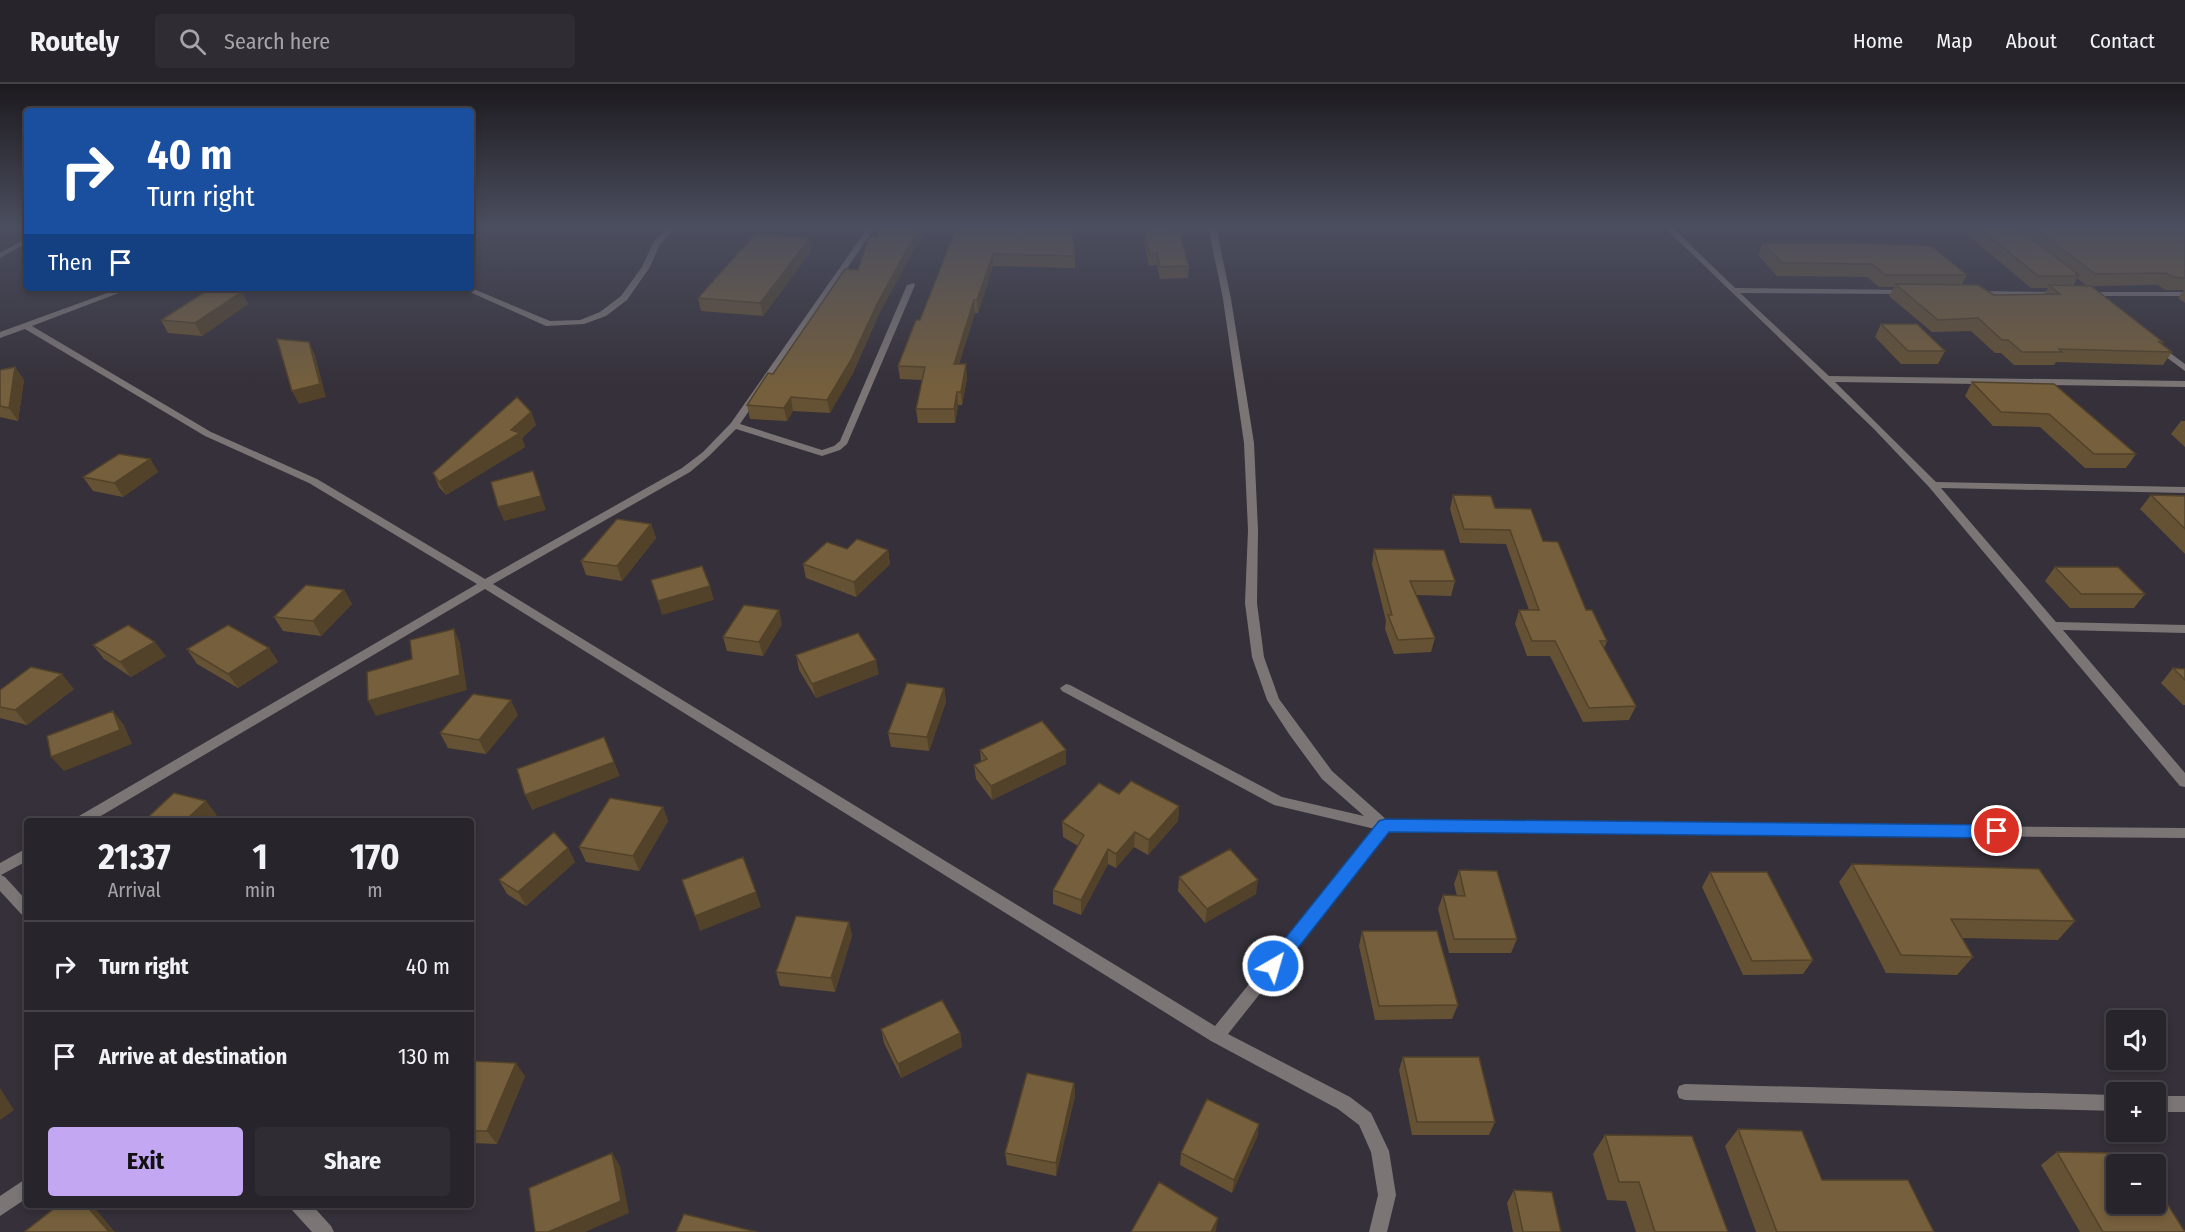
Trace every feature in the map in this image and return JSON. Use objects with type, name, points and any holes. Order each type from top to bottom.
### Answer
[{"type":"street","points":[[472,291],[549,324],[581,322],[603,314],[624,298],[637,280]]},
{"type":"street","points":[[87,818],[485,584],[686,470],[734,425],[836,280]]},
{"type":"street","points":[[1223,280],[1249,444],[1253,530],[1251,603],[1258,657],[1273,700],[1327,775],[1385,826]]},
{"type":"street","points":[[1721,280],[1878,427],[1933,485],[2185,782]]},
{"type":"street","points":[[734,425],[822,453],[837,448],[844,442],[911,285]]},
{"type":"street","points":[[1732,290],[1922,292]]},
{"type":"street","points":[[0,335],[120,291]]},
{"type":"street","points":[[2078,291],[2089,294],[2185,294]]},
{"type":"street","points":[[1970,293],[2065,294]]},
{"type":"street","points":[[2089,294],[2097,301]]},
{"type":"street","points":[[26,326],[208,434],[313,481],[485,584],[1217,1036],[1344,1103],[1365,1119],[1380,1150],[1387,1195],[1378,1232]]},
{"type":"street","points":[[2150,341],[2185,368]]},
{"type":"street","points":[[1827,380],[2185,384]]},
{"type":"street","points":[[1933,485],[2185,490]]},
{"type":"street","points":[[2054,626],[2185,629]]},
{"type":"street","points":[[1066,688],[1279,801],[1385,826],[2185,833]]},
{"type":"street","points":[[1217,1036],[1385,826]]},
{"type":"street","points":[[0,870],[24,856]]},
{"type":"street","points":[[0,881],[24,908]]},
{"type":"street","points":[[1685,1092],[2106,1103]]},
{"type":"street","points":[[2166,1104],[2185,1104]]},
{"type":"street","points":[[0,1207],[24,1188]]},
{"type":"street","points":[[302,1208],[325,1232]]},
{"type":"building","points":[[714,280],[778,280],[760,303],[698,298]]},
{"type":"building","points":[[838,280],[890,280],[851,360],[827,400],[791,397],[784,408],[747,405],[768,373],[773,374]]},
{"type":"building","points":[[936,280],[984,280],[977,300],[974,300],[954,364],[966,364],[961,392],[957,392],[954,409],[916,409],[925,367],[898,366],[916,320],[920,320]]},
{"type":"building","points":[[1895,284],[1978,285],[1994,295],[2060,294],[2049,285],[2091,286],[2163,342],[2159,342],[2172,352],[2059,349],[2062,352],[2022,352],[2008,340],[2002,340],[1978,318],[1938,320]]},
{"type":"building","points":[[206,291],[242,292],[195,323],[161,320]]},
{"type":"building","points":[[1881,324],[1917,324],[1945,351],[1908,351]]},
{"type":"building","points":[[277,339],[309,342],[320,384],[292,391]]},
{"type":"building","points":[[15,367],[9,408],[0,406],[0,370]]},
{"type":"building","points":[[1972,382],[2054,384],[2136,454],[2094,454],[2049,414],[2001,412]]},
{"type":"building","points":[[517,397],[531,412],[511,430],[520,433],[439,482],[433,473]]},
{"type":"building","points":[[119,454],[150,459],[114,483],[83,477]]},
{"type":"building","points":[[533,471],[541,496],[498,507],[491,482]]},
{"type":"building","points":[[1453,495],[1491,496],[1495,508],[1531,509],[1543,541],[1558,542],[1586,610],[1592,610],[1607,641],[1600,641],[1636,706],[1589,708],[1555,641],[1532,641],[1519,610],[1539,610],[1510,530],[1464,529]]},
{"type":"building","points":[[2151,495],[2185,496],[2185,529]]},
{"type":"building","points":[[617,519],[651,524],[617,566],[581,561]]},
{"type":"building","points":[[857,539],[888,550],[854,582],[803,564],[827,542],[847,549]]},
{"type":"building","points":[[1374,549],[1444,550],[1455,581],[1410,581],[1435,638],[1398,640],[1388,615],[1392,615]]},
{"type":"building","points":[[702,566],[710,586],[658,601],[651,580]]},
{"type":"building","points":[[2055,567],[2118,567],[2145,594],[2081,594]]},
{"type":"building","points":[[306,585],[344,590],[313,621],[274,617]]},
{"type":"building","points":[[744,605],[779,610],[759,642],[723,637]]},
{"type":"building","points":[[128,625],[155,642],[120,662],[93,645]]},
{"type":"building","points":[[228,625],[269,648],[228,674],[187,649]]},
{"type":"building","points":[[454,629],[460,675],[368,701],[367,672],[412,659],[410,640]]},
{"type":"building","points":[[858,633],[876,660],[812,684],[796,655]]},
{"type":"building","points":[[31,667],[62,674],[15,710],[0,707],[0,690]]},
{"type":"building","points":[[2173,668],[2185,669],[2185,680]]},
{"type":"building","points":[[907,683],[944,688],[927,737],[888,733]]},
{"type":"building","points":[[473,694],[511,700],[479,740],[440,733]]},
{"type":"building","points":[[113,711],[120,730],[51,757],[47,736]]},
{"type":"building","points":[[1042,721],[1066,750],[991,786],[974,765],[987,759],[980,750]]},
{"type":"building","points":[[604,737],[614,762],[525,795],[517,769]]},
{"type":"building","points":[[1131,781],[1179,806],[1149,840],[1135,832],[1116,854],[1108,849],[1081,900],[1053,890],[1084,835],[1062,822],[1099,783],[1119,794]]},
{"type":"building","points":[[174,793],[206,801],[188,818],[147,818]]},
{"type":"building","points":[[610,798],[663,807],[633,856],[579,847]]},
{"type":"building","points":[[554,832],[568,848],[518,892],[499,880]]},
{"type":"building","points":[[1230,849],[1258,880],[1207,909],[1179,877]]},
{"type":"building","points":[[743,857],[756,892],[695,916],[682,880]]},
{"type":"building","points":[[1852,864],[2039,869],[2075,921],[1951,919],[1973,957],[1901,955]]},
{"type":"building","points":[[1459,870],[1497,871],[1517,939],[1454,939],[1443,895],[1465,896]]},
{"type":"building","points":[[1710,872],[1767,872],[1813,960],[1752,961]]},
{"type":"building","points":[[796,916],[849,922],[831,978],[776,972]]},
{"type":"building","points":[[1362,931],[1437,931],[1458,1005],[1379,1006]]},
{"type":"building","points":[[942,1000],[960,1033],[898,1064],[881,1029]]},
{"type":"building","points":[[1403,1057],[1479,1057],[1495,1122],[1417,1122]]},
{"type":"building","points":[[474,1061],[516,1063],[487,1131],[474,1131]]},
{"type":"building","points":[[1027,1073],[1074,1083],[1056,1163],[1005,1153]]},
{"type":"building","points":[[1207,1099],[1259,1124],[1234,1180],[1181,1153]]},
{"type":"building","points":[[1738,1129],[1802,1131],[1822,1180],[1908,1180],[1934,1232],[1777,1232]]},
{"type":"building","points":[[1605,1135],[1692,1136],[1728,1232],[1655,1232],[1639,1182],[1619,1182]]},
{"type":"building","points":[[2057,1152],[2112,1153],[2106,1154],[2106,1214],[2166,1214],[2166,1202],[2185,1232],[2103,1232]]},
{"type":"building","points":[[612,1153],[621,1201],[548,1232],[535,1232],[529,1188]]},
{"type":"building","points":[[1159,1182],[1218,1218],[1211,1232],[1131,1232]]},
{"type":"building","points":[[1514,1190],[1552,1192],[1561,1232],[1523,1232]]},
{"type":"building","points":[[55,1208],[88,1208],[109,1232],[24,1232]]},
{"type":"building","points":[[684,1214],[757,1232],[676,1232]]},
{"type":"route","points":[[1273,966],[1385,826],[1997,831]]}]
